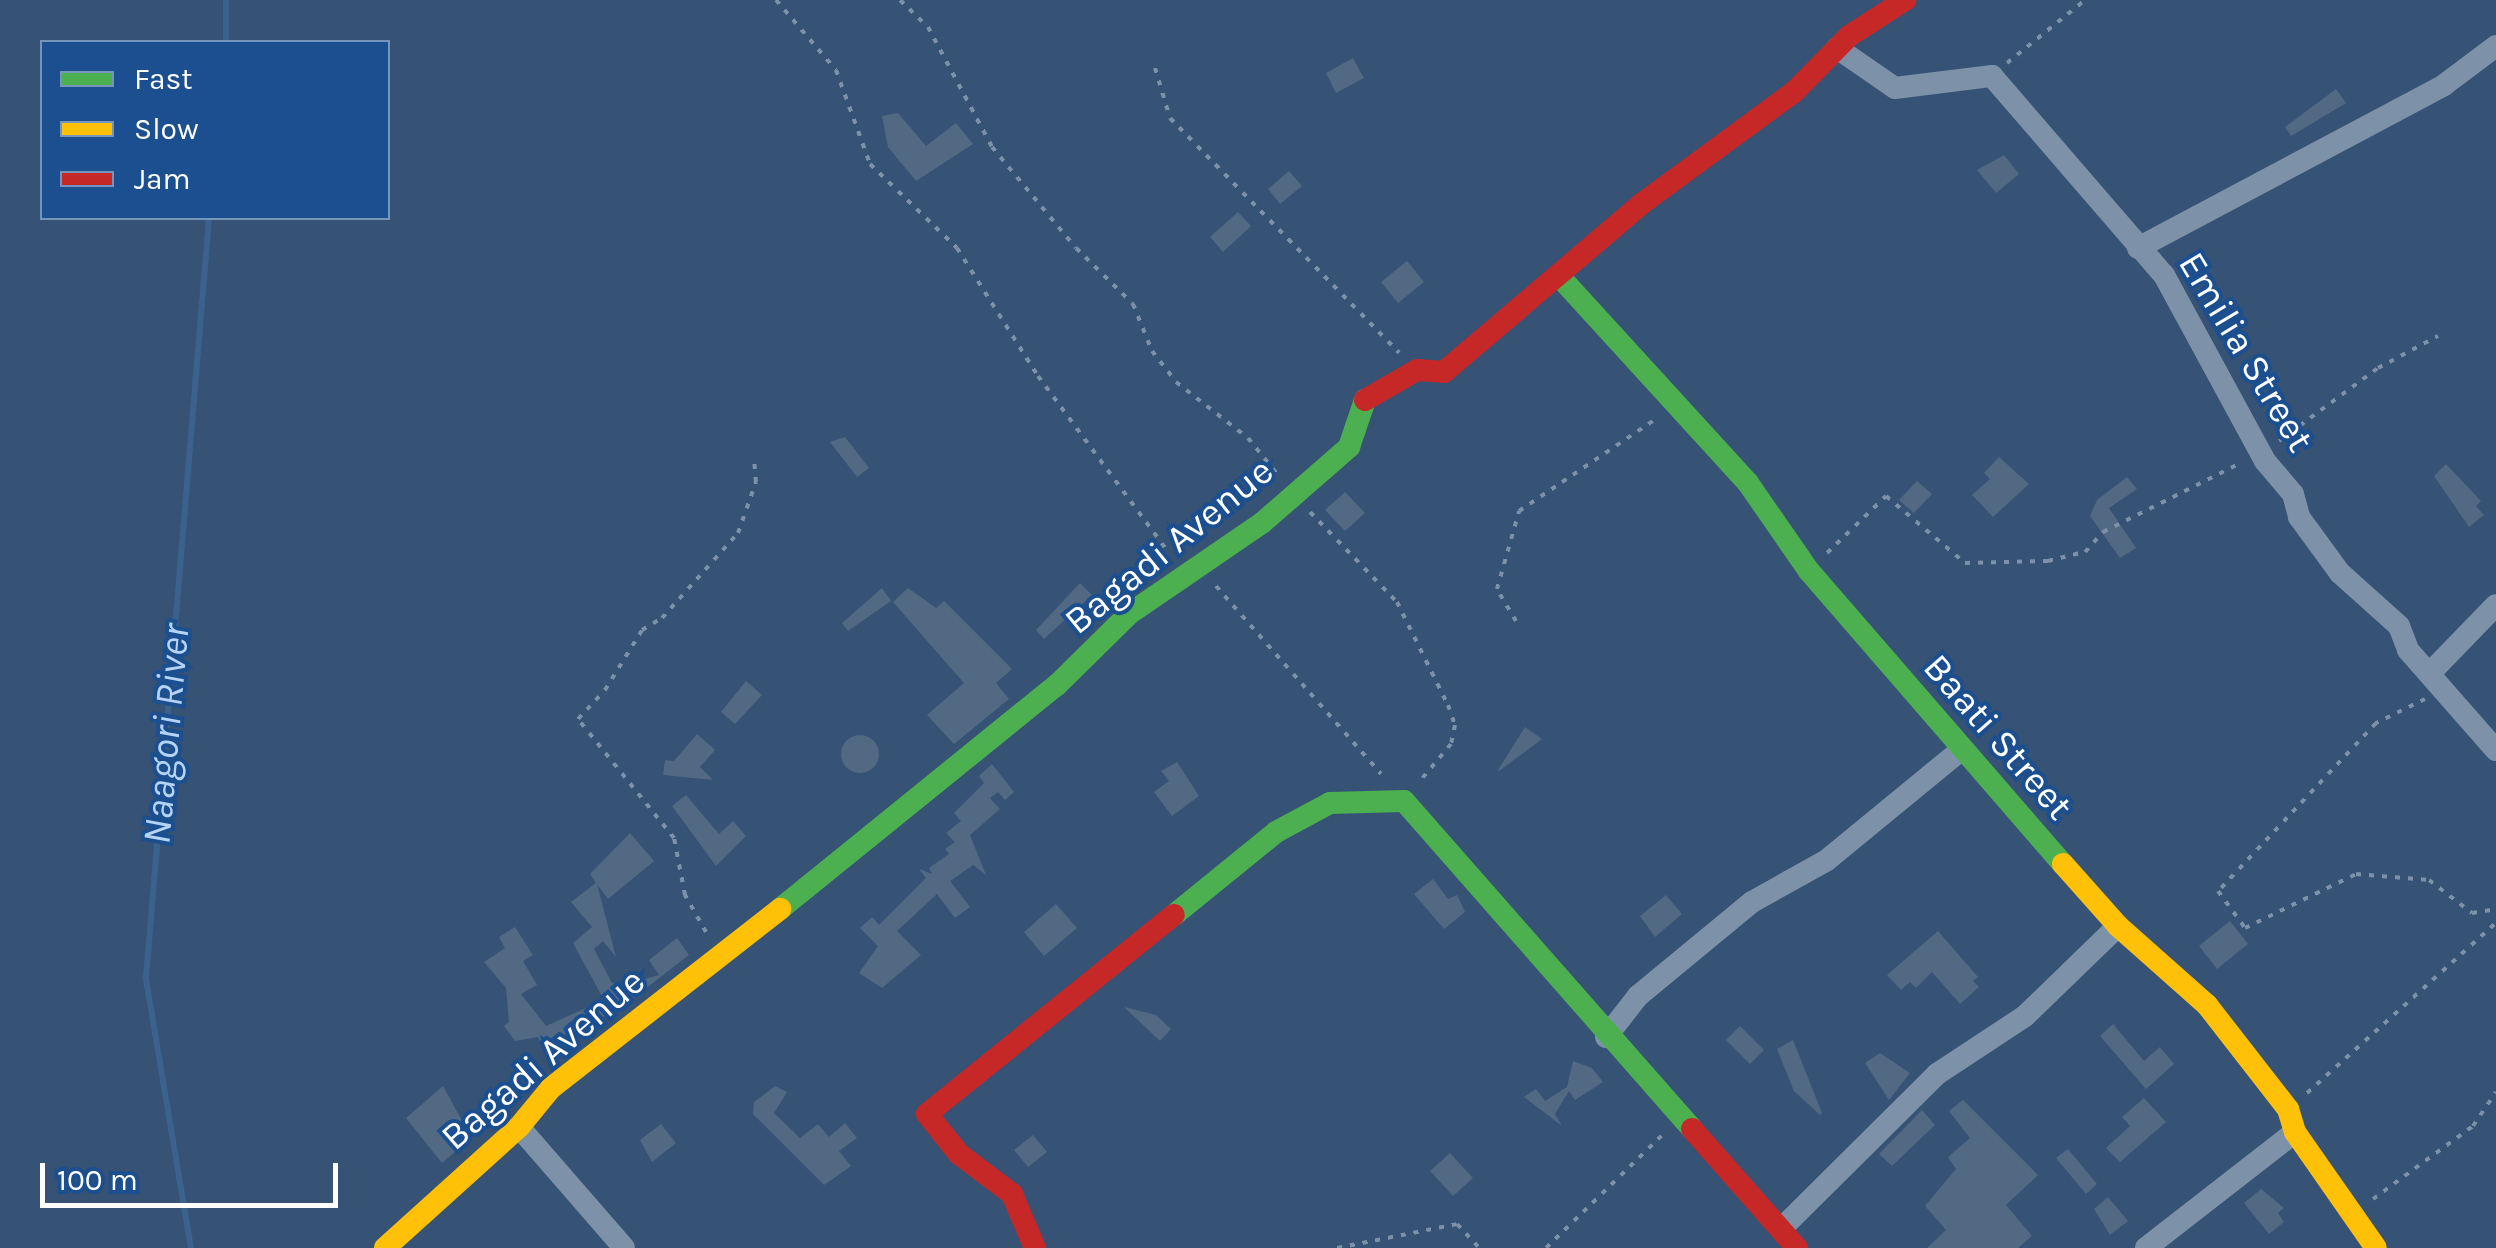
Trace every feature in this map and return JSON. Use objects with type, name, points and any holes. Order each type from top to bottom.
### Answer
[{"type":"street","name":"Bagadi Avenue","points":[[385,1248],[519,1128],[551,1088],[717,954],[880,831],[1058,685],[1129,614],[1262,523],[1291,494],[1349,448],[1366,398],[1417,370],[1444,372],[1644,202],[1794,92],[1837,48],[1905,0]]},
{"type":"street","points":[[2138,248],[2444,85],[2496,46]]},
{"type":"street","points":[[1837,48],[1895,88],[1992,76]]},
{"type":"street","name":"Emilia Street","points":[[1992,76],[2175,292],[2264,451],[2265,461],[2294,494],[2299,517],[2340,573],[2399,626],[2408,650],[2496,750]]},
{"type":"street","name":"Baati Street","points":[[1559,276],[1748,484],[1809,571],[1961,750],[2118,926],[2207,1004],[2292,1121],[2349,1216],[2376,1248]]},
{"type":"street","points":[[2438,680],[2496,605]]},
{"type":"street","points":[[1606,1037],[1638,996],[1752,902],[1828,860],[1961,750]]},
{"type":"street","points":[[1034,1248],[1012,1194],[959,1154],[927,1114],[1276,832],[1330,803],[1404,801],[1606,1037],[1797,1248]]},
{"type":"street","points":[[1781,1229],[1937,1074],[2025,1016],[2118,926]]},
{"type":"street","points":[[2146,1248],[2292,1121]]},
{"type":"street","points":[[519,1128],[549,1156],[624,1248]]},
{"type":"path","points":[[776,0],[836,70],[870,164],[957,248],[1049,392],[1140,521],[1187,574],[1215,584],[1404,801],[1451,744],[1455,725],[1376,574],[1291,494],[1248,438],[1176,382],[1152,350],[1133,304],[1076,248],[992,147],[928,28],[900,0]]},
{"type":"path","points":[[1992,76],[2084,0]]},
{"type":"path","points":[[1156,68],[1170,118],[1417,370]]},
{"type":"path","points":[[1809,571],[1886,496],[1965,563],[2048,560],[2084,552],[2103,532],[2264,451],[2378,368],[2438,336]]},
{"type":"path","points":[[1516,621],[1497,589],[1519,511],[1674,404]]},
{"type":"path","points":[[717,954],[685,895],[674,838],[578,718],[605,690],[642,630],[662,618],[738,533],[756,482],[754,458]]},
{"type":"path","points":[[2438,680],[2376,723],[2218,891],[2245,928],[2356,874],[2428,880],[2472,913],[2496,909]]},
{"type":"path","points":[[2292,1121],[2496,923]]},
{"type":"path","points":[[2349,1216],[2473,1126],[2496,1092]]},
{"type":"path","points":[[1546,1248],[1679,1118]]},
{"type":"path","points":[[1336,1248],[1457,1224],[1478,1248]]},
{"type":"building","points":[[1353,58],[1364,78],[1336,93],[1326,73]]},
{"type":"building","points":[[2336,89],[2346,103],[2291,136],[2285,127]]},
{"type":"building","points":[[898,113],[926,146],[956,123],[973,144],[916,181],[888,147],[882,116]]},
{"type":"building","points":[[2004,155],[2019,174],[1996,193],[1977,170]]},
{"type":"building","points":[[1289,171],[1302,186],[1280,204],[1268,189]]},
{"type":"building","points":[[1238,212],[1251,226],[1223,252],[1210,237]]},
{"type":"building","points":[[1407,261],[1424,282],[1398,303],[1381,282]]},
{"type":"building","points":[[845,437],[869,468],[857,477],[830,442]]},
{"type":"building","points":[[1999,457],[2029,484],[1993,517],[1972,495],[1990,479],[1984,473]]},
{"type":"building","points":[[2446,464],[2481,501],[2476,506],[2484,515],[2469,527],[2434,476]]},
{"type":"building","points":[[2127,477],[2137,489],[2109,508],[2136,548],[2120,558],[2090,516],[2097,500]]},
{"type":"building","points":[[1917,481],[1932,494],[1914,513],[1899,500]]},
{"type":"building","points":[[1345,492],[1365,513],[1345,531],[1325,510]]},
{"type":"building","points":[[1080,583],[1092,595],[1044,639],[1036,630]]},
{"type":"building","points":[[882,588],[891,601],[848,631],[842,623]]},
{"type":"building","points":[[908,588],[936,608],[944,601],[1012,669],[996,683],[1009,699],[954,744],[927,715],[964,683],[893,602]]},
{"type":"building","points":[[746,681],[762,695],[735,724],[721,712]]},
{"type":"building","points":[[1525,727],[1542,739],[1499,771],[1498,770]]},
{"type":"building","points":[[697,734],[715,750],[700,767],[713,780],[663,775],[665,760],[674,761]]},
{"type":"building","points":[[860,735],[873,741],[879,754],[873,767],[860,773],[847,767],[841,754],[847,741]]},
{"type":"building","points":[[1177,762],[1199,796],[1172,816],[1154,792],[1169,781],[1161,771]]},
{"type":"building","points":[[992,764],[1014,792],[1005,800],[998,792],[990,798],[1000,809],[970,835],[986,875],[973,865],[950,881],[970,907],[955,918],[937,894],[897,931],[921,955],[882,988],[859,973],[878,946],[860,928],[872,917],[879,925],[926,878],[919,869],[932,874],[929,868],[949,854],[945,849],[955,842],[946,833],[961,821],[954,813],[984,783],[979,776]]},
{"type":"building","points":[[686,795],[719,834],[733,821],[746,836],[716,866],[672,806]]},
{"type":"building","points":[[630,833],[654,861],[608,899],[597,884],[616,957],[603,941],[594,949],[612,983],[623,985],[659,975],[649,960],[677,938],[689,955],[613,1014],[598,1018],[600,1024],[581,1039],[572,1020],[561,1055],[550,1063],[538,1037],[515,1041],[504,1026],[509,1022],[506,988],[484,962],[505,948],[499,937],[515,927],[533,955],[523,961],[537,985],[521,994],[546,1026],[604,1000],[573,943],[592,927],[571,902],[596,883],[590,874]]},
{"type":"building","points":[[1433,879],[1448,899],[1457,895],[1465,912],[1444,929],[1414,894]]},
{"type":"building","points":[[1666,895],[1682,914],[1655,937],[1640,916]]},
{"type":"building","points":[[1056,904],[1077,928],[1044,956],[1024,932]]},
{"type":"building","points":[[2230,921],[2248,944],[2217,969],[2199,946]]},
{"type":"building","points":[[1938,931],[1978,977],[1973,981],[1979,987],[1960,1004],[1932,972],[1916,988],[1910,982],[1901,990],[1887,975]]},
{"type":"building","points":[[1124,1007],[1156,1015],[1171,1029],[1160,1041]]},
{"type":"building","points":[[2113,1024],[2144,1061],[2160,1047],[2174,1064],[2146,1089],[2100,1036]]},
{"type":"building","points":[[1740,1026],[1764,1050],[1750,1064],[1726,1040]]},
{"type":"building","points":[[1793,1040],[1820,1115],[1794,1091],[1777,1049]]},
{"type":"building","points":[[1880,1053],[1910,1073],[1889,1100],[1865,1063]]},
{"type":"building","points":[[1573,1061],[1592,1068],[1603,1082],[1575,1100],[1569,1091],[1555,1114],[1562,1126],[1524,1097],[1536,1089],[1545,1101],[1567,1087]]},
{"type":"building","points":[[443,1086],[465,1126],[445,1140],[456,1151],[442,1163],[406,1118]]},
{"type":"building","points":[[775,1086],[787,1092],[774,1113],[800,1138],[818,1124],[829,1137],[845,1123],[857,1138],[839,1151],[851,1166],[824,1185],[753,1114],[754,1102]]},
{"type":"building","points":[[2144,1098],[2166,1122],[2120,1162],[2106,1148],[2130,1126],[2122,1117]]},
{"type":"building","points":[[1963,1100],[2038,1175],[2006,1205],[2032,1236],[2018,1248],[1927,1248],[1946,1230],[1925,1206],[1956,1169],[1948,1157],[1970,1138],[1949,1111]]},
{"type":"building","points":[[1922,1110],[1935,1125],[1892,1166],[1879,1154]]},
{"type":"building","points":[[661,1124],[676,1143],[652,1162],[640,1140]]},
{"type":"building","points":[[1033,1135],[1047,1152],[1028,1167],[1014,1150]]},
{"type":"building","points":[[2068,1149],[2097,1184],[2086,1194],[2056,1158]]},
{"type":"building","points":[[1450,1153],[1473,1178],[1453,1196],[1430,1171]]},
{"type":"building","points":[[2261,1189],[2284,1208],[2278,1213],[2284,1222],[2269,1234],[2244,1203]]},
{"type":"building","points":[[2108,1197],[2128,1221],[2110,1235],[2094,1209]]},
{"type":"waterway","name":"Naagori River","points":[[226,0],[226,40]]},
{"type":"waterway","name":"Naagori River","points":[[191,1248],[146,978],[209,220]]},
{"type":"traffic: fast","points":[[1559,276],[1748,483],[1809,571],[2063,864]]},
{"type":"traffic: fast","points":[[780,909],[1057,685],[1129,614],[1262,523],[1349,447],[1365,400]]},
{"type":"traffic: fast","points":[[1174,915],[1276,832],[1330,803],[1404,801],[1692,1129]]},
{"type":"traffic: slow","points":[[2063,864],[2118,926],[2207,1005],[2288,1109],[2295,1132],[2376,1248]]},
{"type":"traffic: slow","points":[[385,1248],[519,1127],[551,1088],[780,909]]},
{"type":"traffic: jam","points":[[1365,400],[1417,370],[1444,372],[1644,202],[1794,92],[1849,36],[1905,0]]},
{"type":"traffic: jam","points":[[1035,1248],[1012,1194],[959,1154],[927,1114],[1174,915]]},
{"type":"traffic: jam","points":[[1692,1129],[1797,1248]]}]
